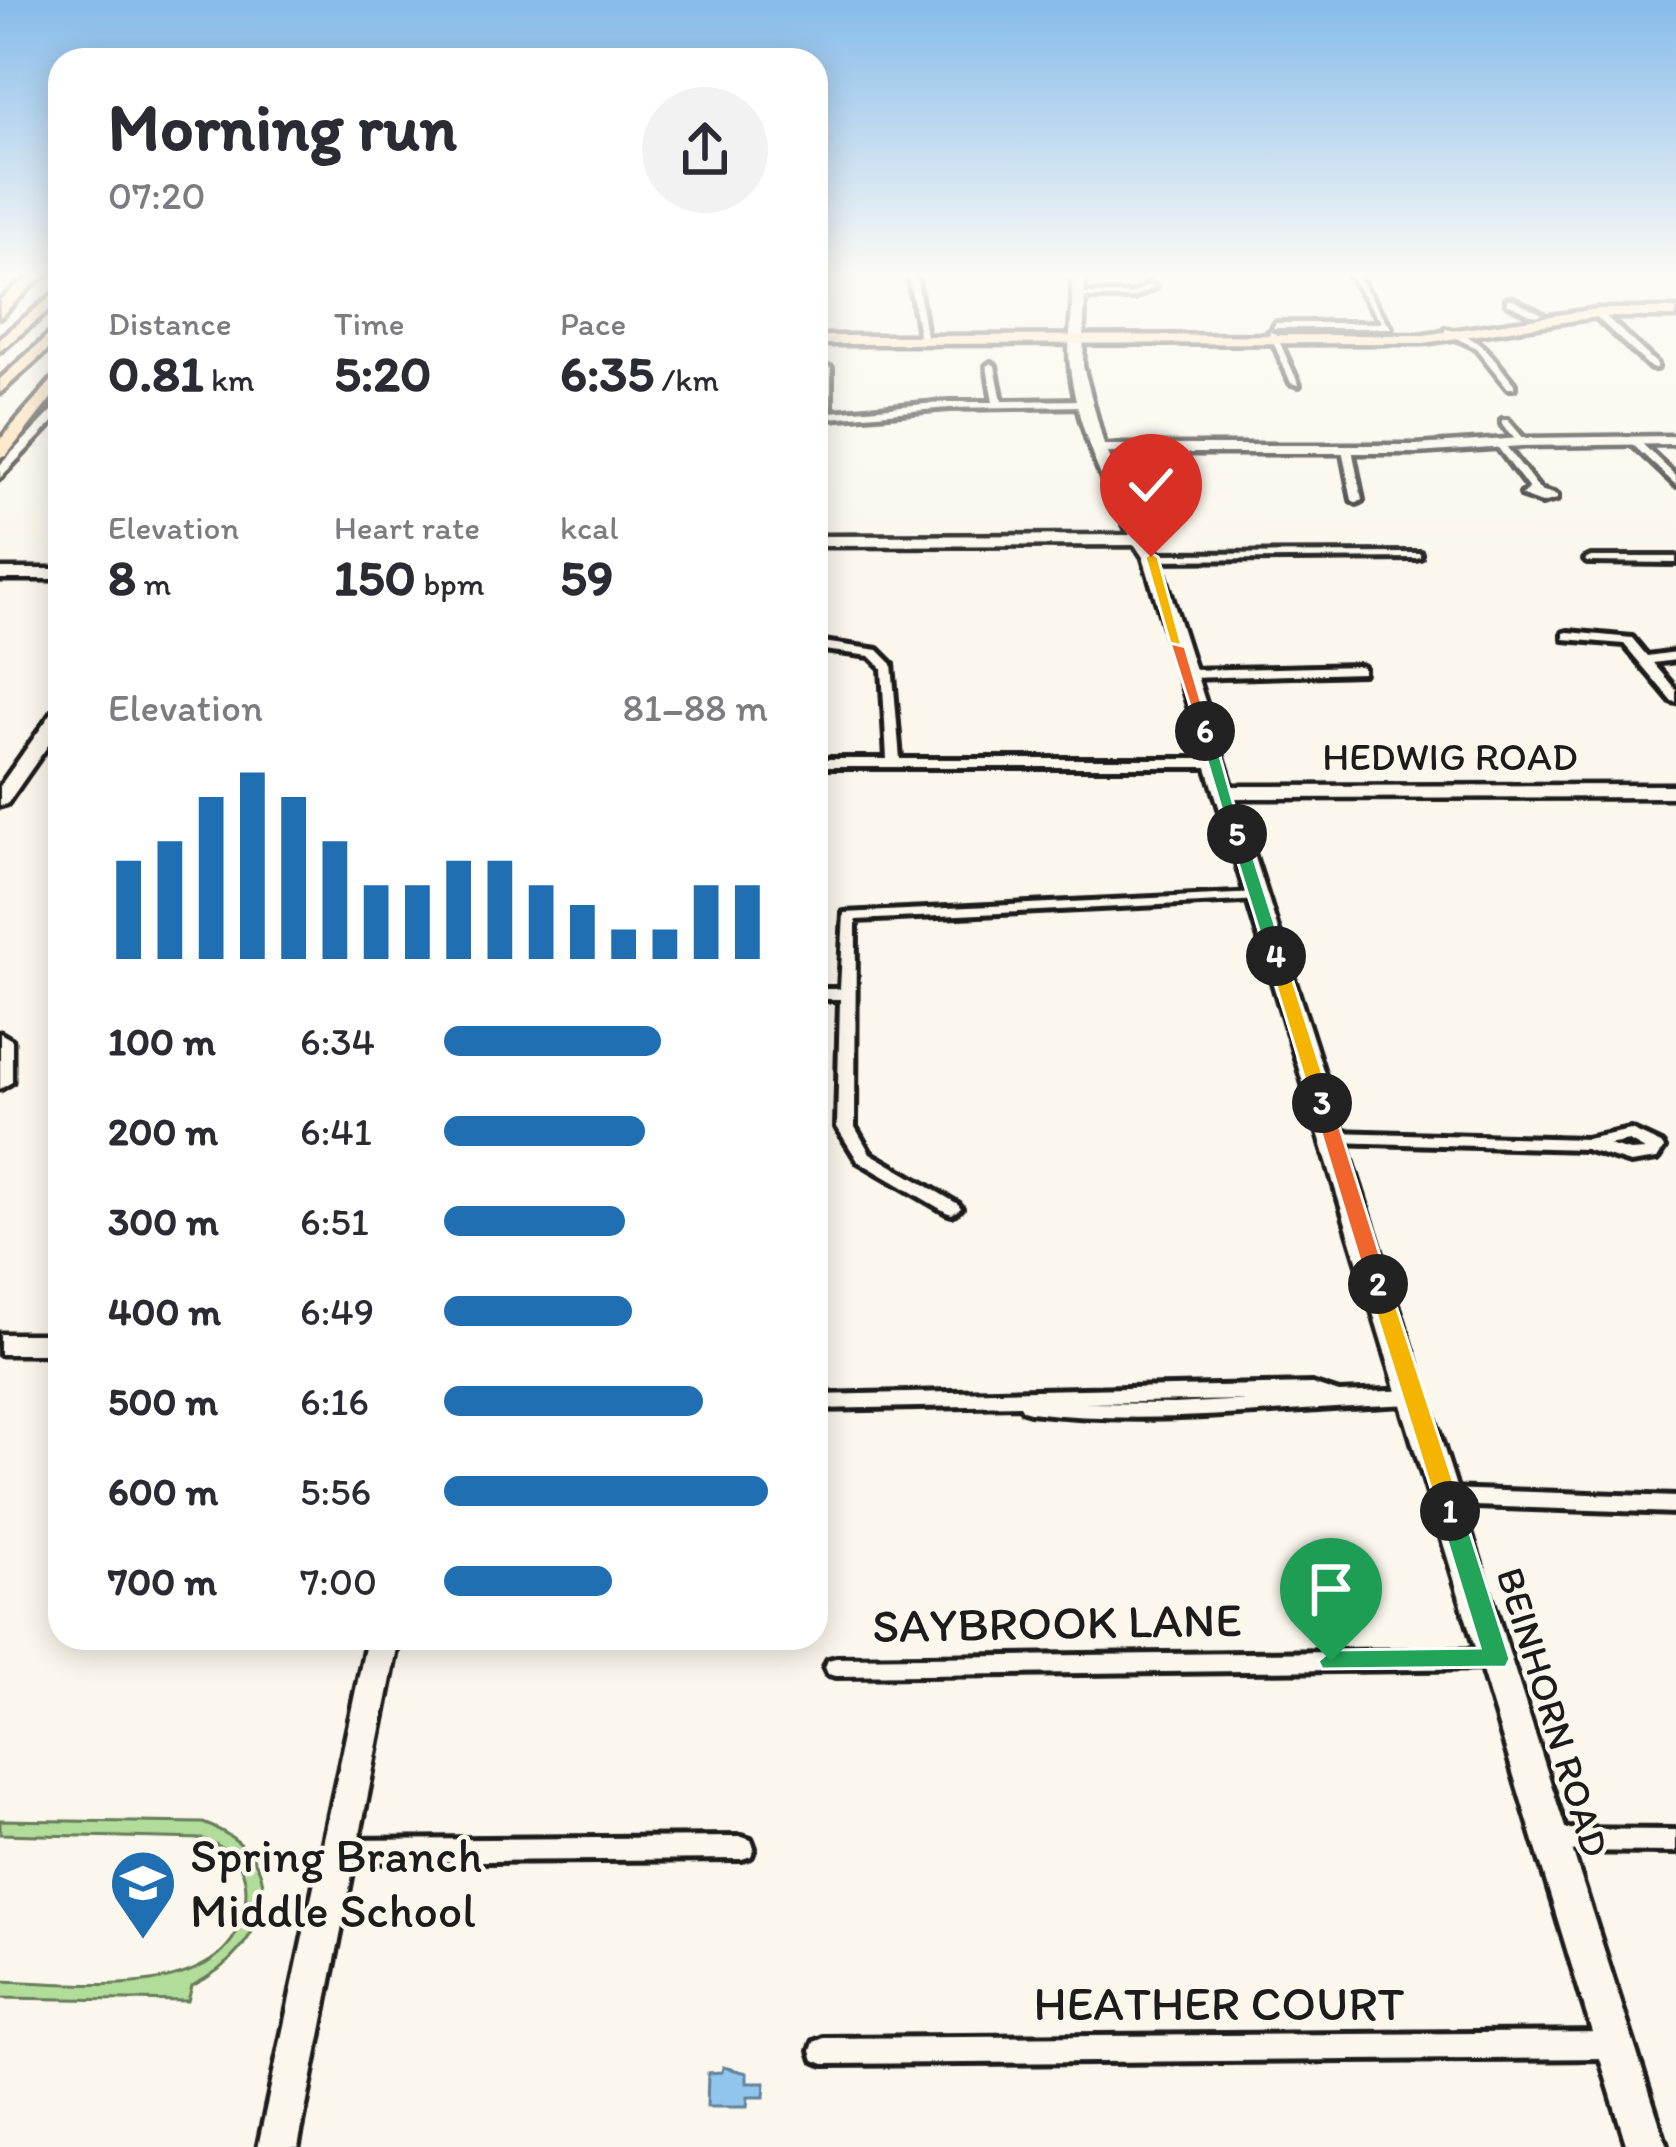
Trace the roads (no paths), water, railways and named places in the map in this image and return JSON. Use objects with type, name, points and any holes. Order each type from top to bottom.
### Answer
[{"type":"highway","points":[[0,419],[44,373]]},
{"type":"highway","points":[[0,452],[48,391]]},
{"type":"street","points":[[992,373],[998,404]]},
{"type":"street","name":"BEINHORN ROAD","points":[[1078,373],[1188,674],[1647,2147]]},
{"type":"street","points":[[1292,373],[1296,383]]},
{"type":"street","points":[[1501,373],[1511,386]]},
{"type":"street","points":[[828,416],[1087,403]]},
{"type":"street","points":[[0,474],[48,420]]},
{"type":"street","points":[[1504,422],[1522,442]]},
{"type":"street","points":[[1633,440],[1676,482]]},
{"type":"street","points":[[1102,449],[1347,449],[1676,440]]},
{"type":"street","points":[[1499,443],[1535,490]]},
{"type":"street","points":[[1347,449],[1357,500]]},
{"type":"street","points":[[828,541],[1416,555]]},
{"type":"street","points":[[1591,560],[1676,560]]},
{"type":"street","points":[[0,574],[48,574]]},
{"type":"street","points":[[1568,636],[1628,641],[1676,698]]},
{"type":"street","points":[[828,647],[874,653],[888,667],[894,764]]},
{"type":"street","points":[[1648,660],[1676,656]]},
{"type":"street","points":[[1188,674],[1359,670]]},
{"type":"street","points":[[0,800],[48,732]]},
{"type":"street","points":[[828,764],[1215,763]]},
{"type":"street","name":"HEDWIG ROAD","points":[[1224,792],[1676,791]]},
{"type":"street","points":[[952,1208],[864,1156],[846,1127],[848,916],[1257,897]]},
{"type":"street","points":[[828,994],[848,994]]},
{"type":"street","points":[[0,1040],[0,1082]]},
{"type":"street","points":[[1333,1137],[1586,1144]]},
{"type":"street","points":[[0,1344],[48,1344]]},
{"type":"street","points":[[828,1402],[1005,1401],[1055,1409],[1246,1409],[1332,1398],[1413,1397]]},
{"type":"street","points":[[1446,1497],[1676,1505]]},
{"type":"street","points":[[278,2147],[381,1650]]},
{"type":"street","name":"SAYBROOK LANE","points":[[836,1667],[1496,1659]]},
{"type":"street","points":[[1551,1840],[1676,1841]]},
{"type":"street","points":[[340,1851],[742,1848]]},
{"type":"street","name":"HEATHER COURT","points":[[824,2051],[1615,2044]]},
{"type":"water","points":[[723,2067],[747,2073],[747,2083],[765,2083],[764,2097],[748,2097],[747,2107],[707,2107],[708,2073],[722,2072]]},
{"type":"place","name":"Spring Branch Middle School","points":[[143,1942]]}]
